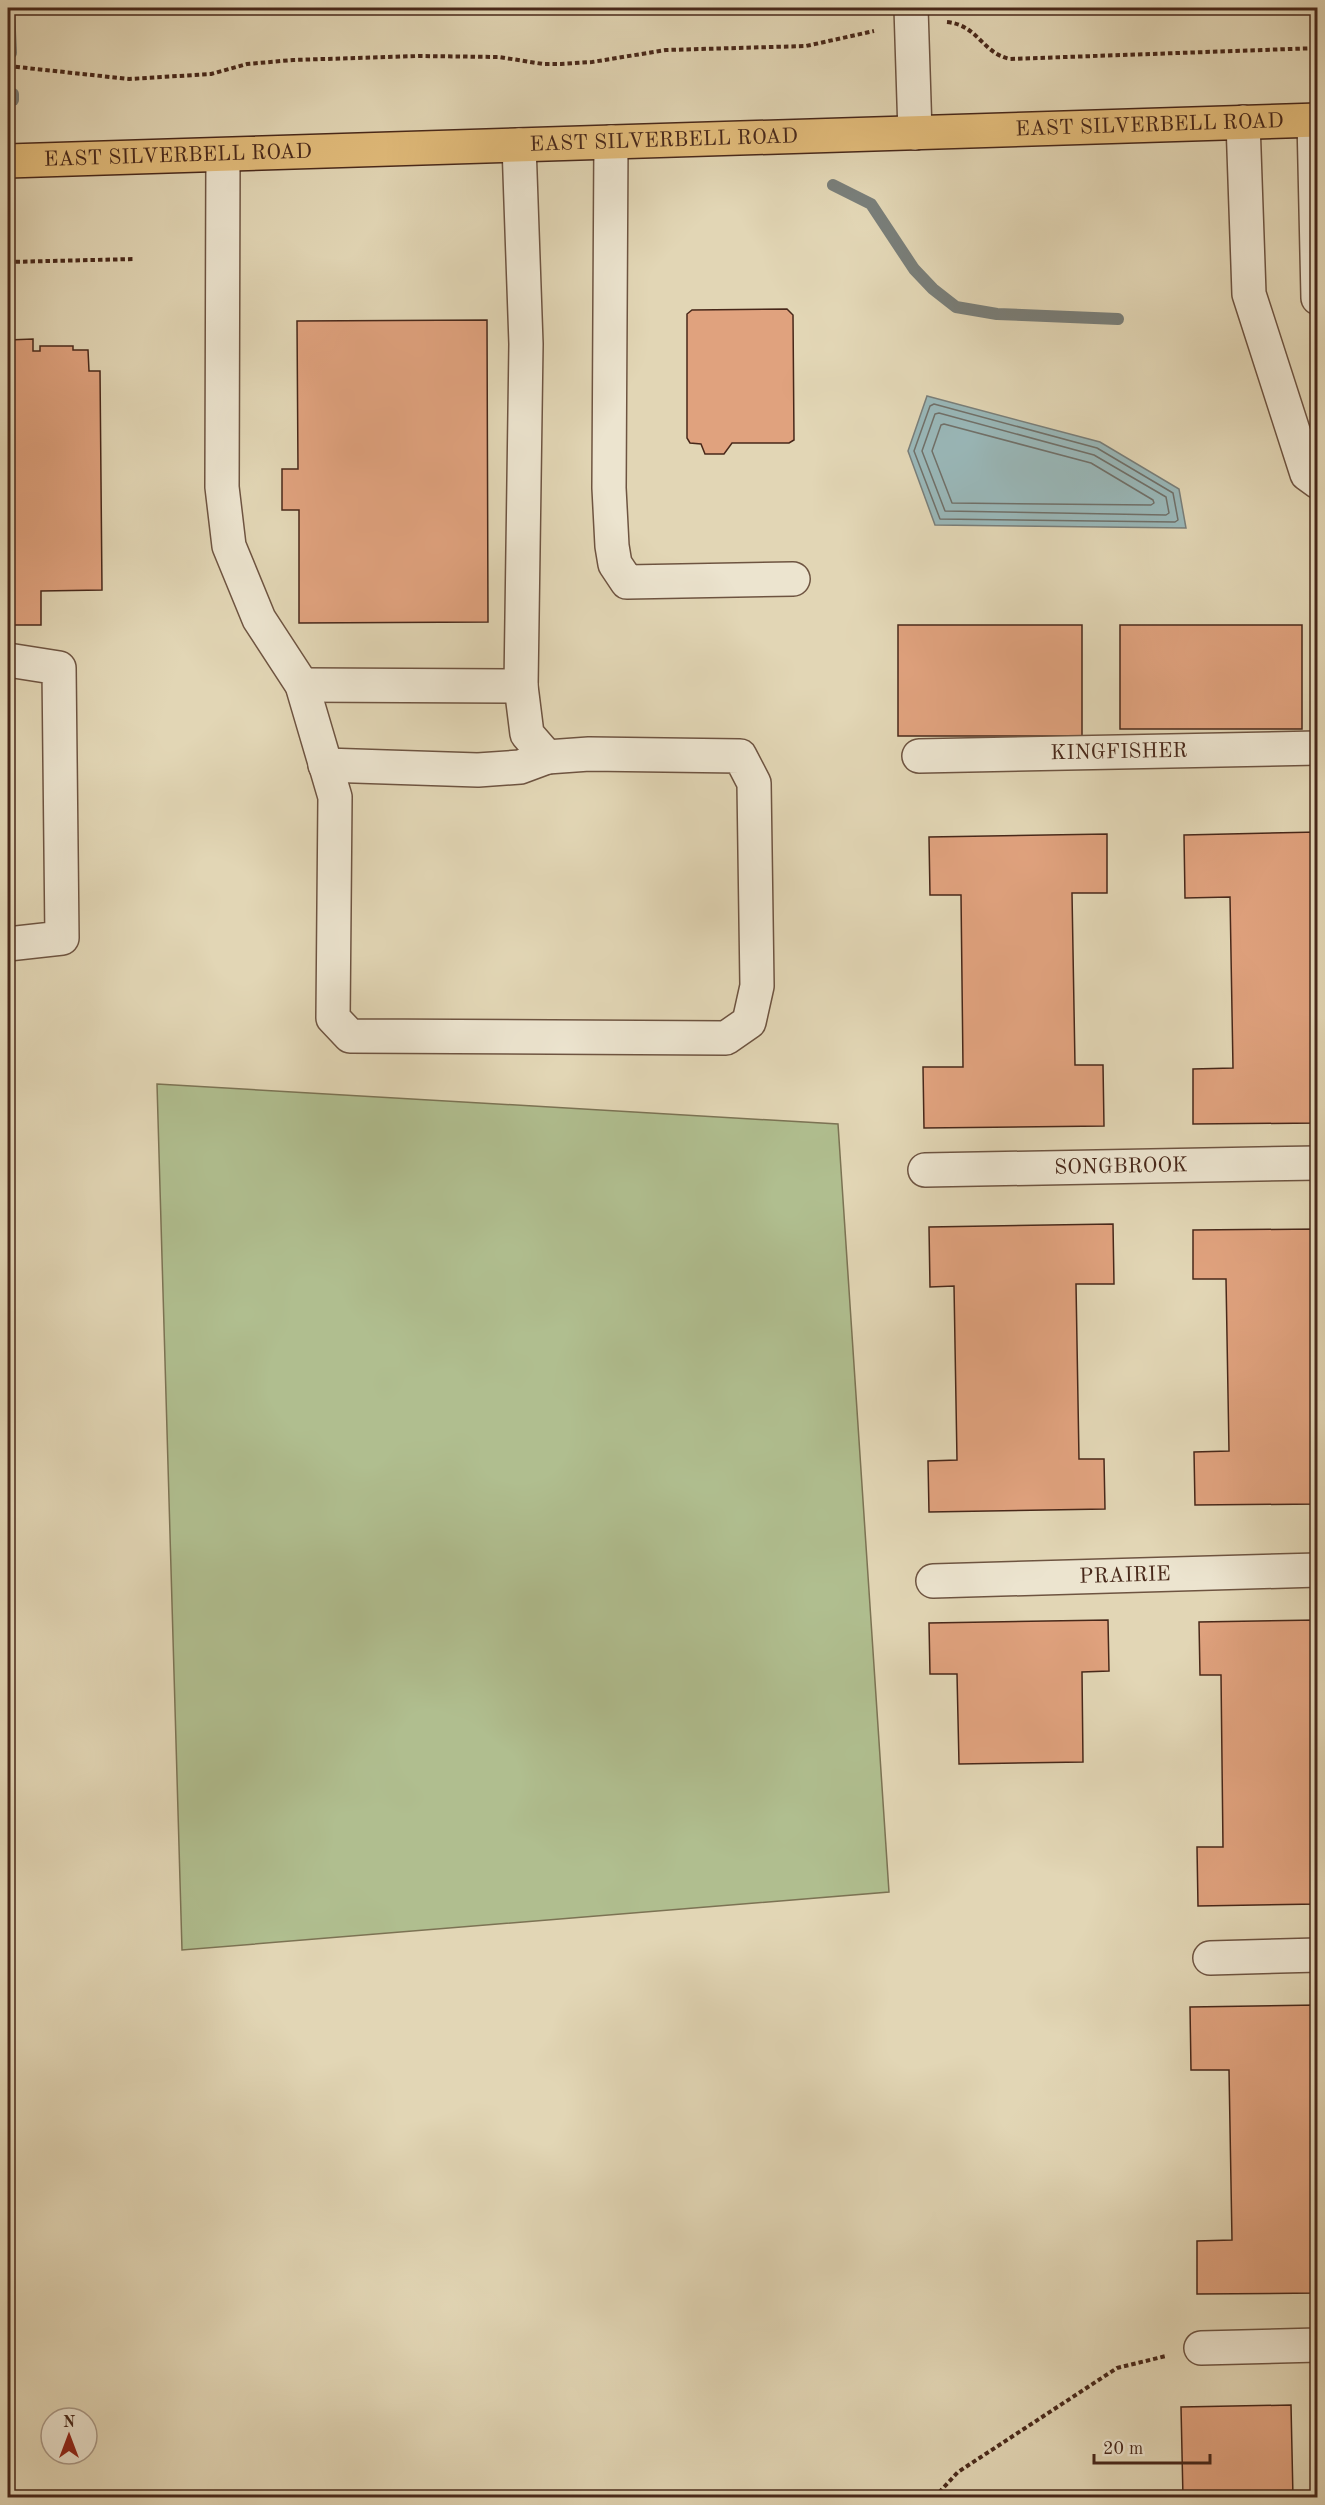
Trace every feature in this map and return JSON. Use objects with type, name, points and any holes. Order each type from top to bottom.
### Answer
[{"type":"main road","name":"EAST SILVERBELL ROAD","points":[[8,160],[1316,120]]},
{"type":"street","points":[[915,132],[925,15]]},
{"type":"street","points":[[1316,120],[1317,298]]},
{"type":"street","points":[[1243,122],[1249,294],[1307,474],[1317,482]]},
{"type":"street","points":[[610,142],[609,488],[615,564],[627,582],[793,579]]},
{"type":"street","points":[[519,145],[526,344],[520,686],[527,735],[547,757]]},
{"type":"street","points":[[223,155],[222,487],[229,546],[259,620],[302,685],[325,765],[335,797],[333,1018],[351,1036],[726,1038],[749,1022],[757,986],[754,783],[740,756],[589,754],[547,757],[520,767],[478,770],[325,765]]},
{"type":"street","points":[[8,660],[59,668],[62,938],[8,944]]},
{"type":"street","points":[[302,685],[520,686]]},
{"type":"street","name":"KINGFISHER","points":[[919,756],[1317,748]]},
{"type":"street","name":"SONGBROOK","points":[[925,1170],[1317,1163]]},
{"type":"street","name":"PRAIRIE","points":[[933,1581],[1317,1570]]},
{"type":"street","points":[[1210,1958],[1317,1955]]},
{"type":"street","points":[[1201,2348],[1317,2345]]},
{"type":"path","points":[[925,15],[960,23],[970,28],[1000,57],[1010,59],[1317,48]]},
{"type":"path","points":[[8,66],[129,79],[211,74],[247,64],[293,60],[419,56],[499,57],[543,64],[561,64],[592,62],[666,50],[806,46],[879,30]]},
{"type":"path","points":[[8,262],[135,259]]},
{"type":"path","points":[[934,2498],[958,2472],[1117,2368],[1201,2348]]},
{"type":"green space","points":[[157,1084],[838,1124],[889,1892],[182,1950]]},
{"type":"water","points":[[927,396],[1100,442],[1179,489],[1186,528],[935,525],[908,451]]},
{"type":"building","points":[[787,309],[793,315],[794,440],[789,443],[732,443],[724,454],[705,454],[701,444],[690,443],[687,438],[687,314],[692,310]]},
{"type":"building","points":[[487,320],[488,622],[299,623],[299,510],[282,510],[282,469],[298,469],[297,321]]},
{"type":"building","points":[[33,339],[33,351],[40,351],[40,346],[73,346],[73,350],[88,350],[89,371],[100,371],[102,590],[41,591],[41,625],[8,625],[8,340]]},
{"type":"building","points":[[898,625],[1082,625],[1082,736],[898,736]]},
{"type":"building","points":[[1120,625],[1302,625],[1302,729],[1120,729]]},
{"type":"building","points":[[1318,832],[1318,1123],[1193,1124],[1193,1069],[1233,1068],[1230,897],[1185,898],[1184,835]]},
{"type":"building","points":[[1107,834],[1107,893],[1072,893],[1075,1065],[1103,1065],[1104,1126],[924,1128],[923,1067],[963,1067],[961,895],[930,895],[929,837]]},
{"type":"building","points":[[1113,1224],[1114,1284],[1076,1284],[1079,1459],[1104,1459],[1105,1509],[929,1512],[928,1461],[957,1460],[954,1286],[930,1287],[929,1227]]},
{"type":"building","points":[[1318,1229],[1318,1504],[1195,1505],[1194,1452],[1229,1451],[1226,1279],[1193,1279],[1193,1230]]},
{"type":"building","points":[[1108,1620],[1109,1671],[1082,1672],[1083,1762],[959,1764],[957,1674],[930,1674],[929,1623]]},
{"type":"building","points":[[1318,1620],[1318,1904],[1198,1906],[1197,1847],[1223,1847],[1221,1675],[1200,1675],[1199,1622]]},
{"type":"building","points":[[1318,2005],[1318,2293],[1197,2294],[1197,2241],[1232,2240],[1229,2070],[1191,2070],[1190,2007]]},
{"type":"building","points":[[1291,2405],[1293,2498],[1183,2498],[1181,2407]]},
{"type":"waterway","points":[[9,8],[11,53]]},
{"type":"waterway","points":[[13,94],[13,100]]},
{"type":"waterway","points":[[833,185],[871,204],[914,269],[933,289],[956,307],[997,314],[1118,319]]}]
